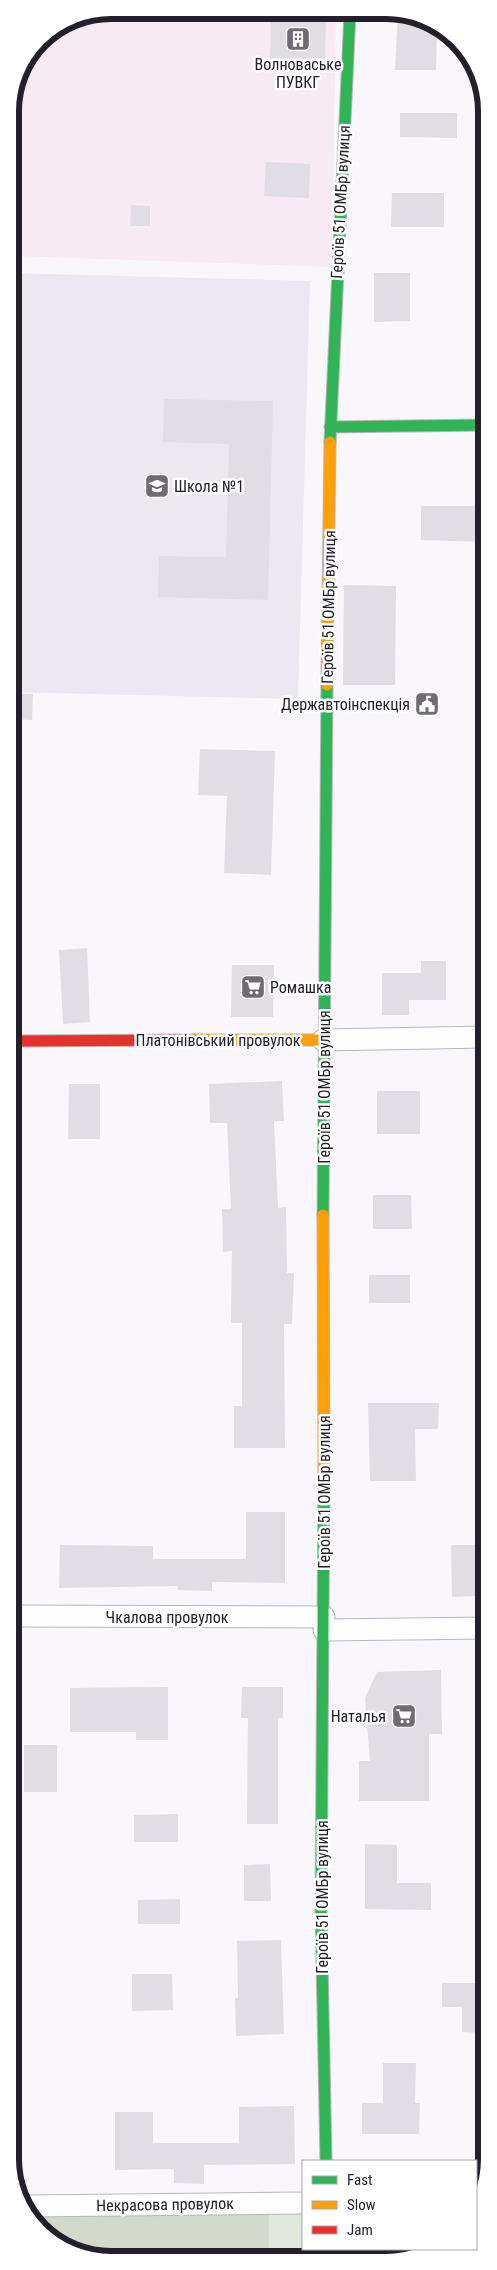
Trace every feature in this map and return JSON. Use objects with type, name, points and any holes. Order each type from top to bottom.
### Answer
[{"type":"street","name":"Героїв 51 ОМБр вулиця","points":[[326,2160],[321,1910],[324,1624],[324,1040],[330,427],[350,19]]},
{"type":"street","points":[[330,427],[478,425]]},
{"type":"street","name":"Платонівський провулок","points":[[19,1041],[324,1040],[478,1037]]},
{"type":"street","name":"Чкалова провулок","points":[[19,1616],[478,1628]]},
{"type":"street","name":"Некрасова провулок","points":[[32,2206],[302,2203]]},
{"type":"shaded area","points":[[336,19],[332,267],[19,256],[19,105],[26,75],[34,60],[60,34],[75,26],[99,20]]},
{"type":"shaded area","name":"Школа №1","points":[[19,273],[310,281],[298,699],[19,692]]},
{"type":"shaded area","points":[[302,2207],[302,2250],[398,2250],[105,2251],[70,2242],[47,2225]]},
{"type":"shaded area","points":[[33,2209],[269,2214],[269,2251],[105,2251],[70,2242],[46,2224]]},
{"type":"building","name":"Волноваське ПУВКГ","points":[[271,19],[326,19],[325,67],[270,66]]},
{"type":"building","points":[[398,20],[416,24],[437,34],[436,70],[395,70]]},
{"type":"building","points":[[400,113],[457,113],[457,138],[400,137]]},
{"type":"building","points":[[266,162],[310,164],[309,198],[264,196]]},
{"type":"building","points":[[392,193],[444,193],[444,227],[391,227]]},
{"type":"building","points":[[131,205],[150,206],[150,226],[130,226]]},
{"type":"building","points":[[374,273],[410,273],[410,321],[374,322]]},
{"type":"building","points":[[164,399],[273,401],[268,600],[158,597],[159,556],[226,557],[229,444],[163,442]]},
{"type":"building","points":[[421,506],[478,506],[478,542],[421,540]]},
{"type":"building","points":[[344,585],[396,586],[395,685],[343,685]]},
{"type":"building","points":[[19,693],[33,694],[32,720],[19,719]]},
{"type":"building","points":[[200,749],[275,751],[271,875],[224,873],[227,796],[198,795]]},
{"type":"building","points":[[87,948],[90,1022],[63,1024],[59,950]]},
{"type":"building","points":[[421,961],[446,961],[446,1000],[409,1000],[409,1015],[382,1015],[382,973],[421,973]]},
{"type":"building","name":"Ромашка","points":[[232,965],[274,965],[273,1017],[231,1017]]},
{"type":"building","points":[[282,1081],[284,1121],[274,1121],[278,1208],[286,1207],[287,1273],[294,1273],[292,1324],[284,1324],[285,1448],[234,1448],[234,1406],[242,1406],[242,1323],[231,1323],[232,1251],[223,1252],[222,1209],[231,1209],[227,1123],[210,1123],[209,1084]]},
{"type":"building","points":[[69,1084],[100,1084],[100,1139],[68,1139]]},
{"type":"building","points":[[377,1091],[420,1091],[420,1134],[377,1134]]},
{"type":"building","points":[[373,1195],[411,1195],[412,1229],[373,1229]]},
{"type":"building","points":[[369,1275],[410,1275],[410,1303],[369,1303]]},
{"type":"building","points":[[368,1403],[439,1403],[438,1429],[415,1429],[416,1481],[370,1481]]},
{"type":"building","points":[[246,1512],[285,1512],[285,1583],[212,1582],[212,1591],[178,1590],[178,1586],[59,1588],[60,1545],[153,1546],[153,1559],[246,1559]]},
{"type":"building","points":[[451,1545],[477,1545],[478,1596],[452,1597]]},
{"type":"building","points":[[441,1670],[442,1734],[429,1734],[429,1801],[359,1801],[359,1761],[370,1761],[365,1698],[377,1672]]},
{"type":"building","points":[[168,1687],[168,1740],[136,1740],[136,1732],[70,1732],[70,1688]]},
{"type":"building","points":[[242,1687],[283,1687],[283,1718],[278,1718],[278,1824],[247,1824],[248,1718],[241,1718]]},
{"type":"building","points":[[24,1745],[57,1745],[57,1792],[24,1792]]},
{"type":"building","points":[[178,1814],[178,1842],[134,1842],[134,1815]]},
{"type":"building","points":[[365,1844],[397,1845],[397,1883],[431,1883],[431,1910],[365,1909]]},
{"type":"building","points":[[270,1864],[271,1901],[244,1901],[244,1865]]},
{"type":"building","points":[[180,1899],[180,1924],[138,1924],[138,1900]]},
{"type":"building","points":[[281,1940],[284,2034],[236,2036],[235,1998],[238,1998],[237,1941]]},
{"type":"building","points":[[132,1974],[172,1974],[173,2010],[132,2011]]},
{"type":"building","points":[[442,1983],[478,1983],[478,2033],[462,2032],[462,2007],[442,2007]]},
{"type":"building","points":[[383,2063],[416,2063],[415,2103],[420,2103],[419,2134],[362,2134],[362,2103],[383,2103]]},
{"type":"building","points":[[294,2106],[295,2164],[204,2165],[204,2184],[174,2183],[174,2169],[115,2170],[115,2112],[153,2112],[153,2143],[239,2143],[239,2107]]},
{"type":"traffic: fast","points":[[330,442],[350,19]]},
{"type":"traffic: fast","points":[[330,427],[478,425]]},
{"type":"traffic: fast","points":[[323,1215],[327,685]]},
{"type":"traffic: fast","points":[[324,1480],[321,1910],[326,2160]]},
{"type":"traffic: slow","points":[[327,685],[330,442]]},
{"type":"traffic: slow","points":[[194,1040],[323,1040]]},
{"type":"traffic: slow","points":[[323,1215],[324,1480]]},
{"type":"traffic: jam","points":[[19,1041],[194,1040]]},
{"type":"place","name":"Волноваське ПУВКГ","points":[[298,39]]},
{"type":"place","name":"Школа №1","points":[[157,486]]},
{"type":"place","name":"Державтоінспекція","points":[[427,704]]},
{"type":"place","name":"Ромашка","points":[[253,987]]},
{"type":"place","name":"Наталья","points":[[404,1716]]}]
